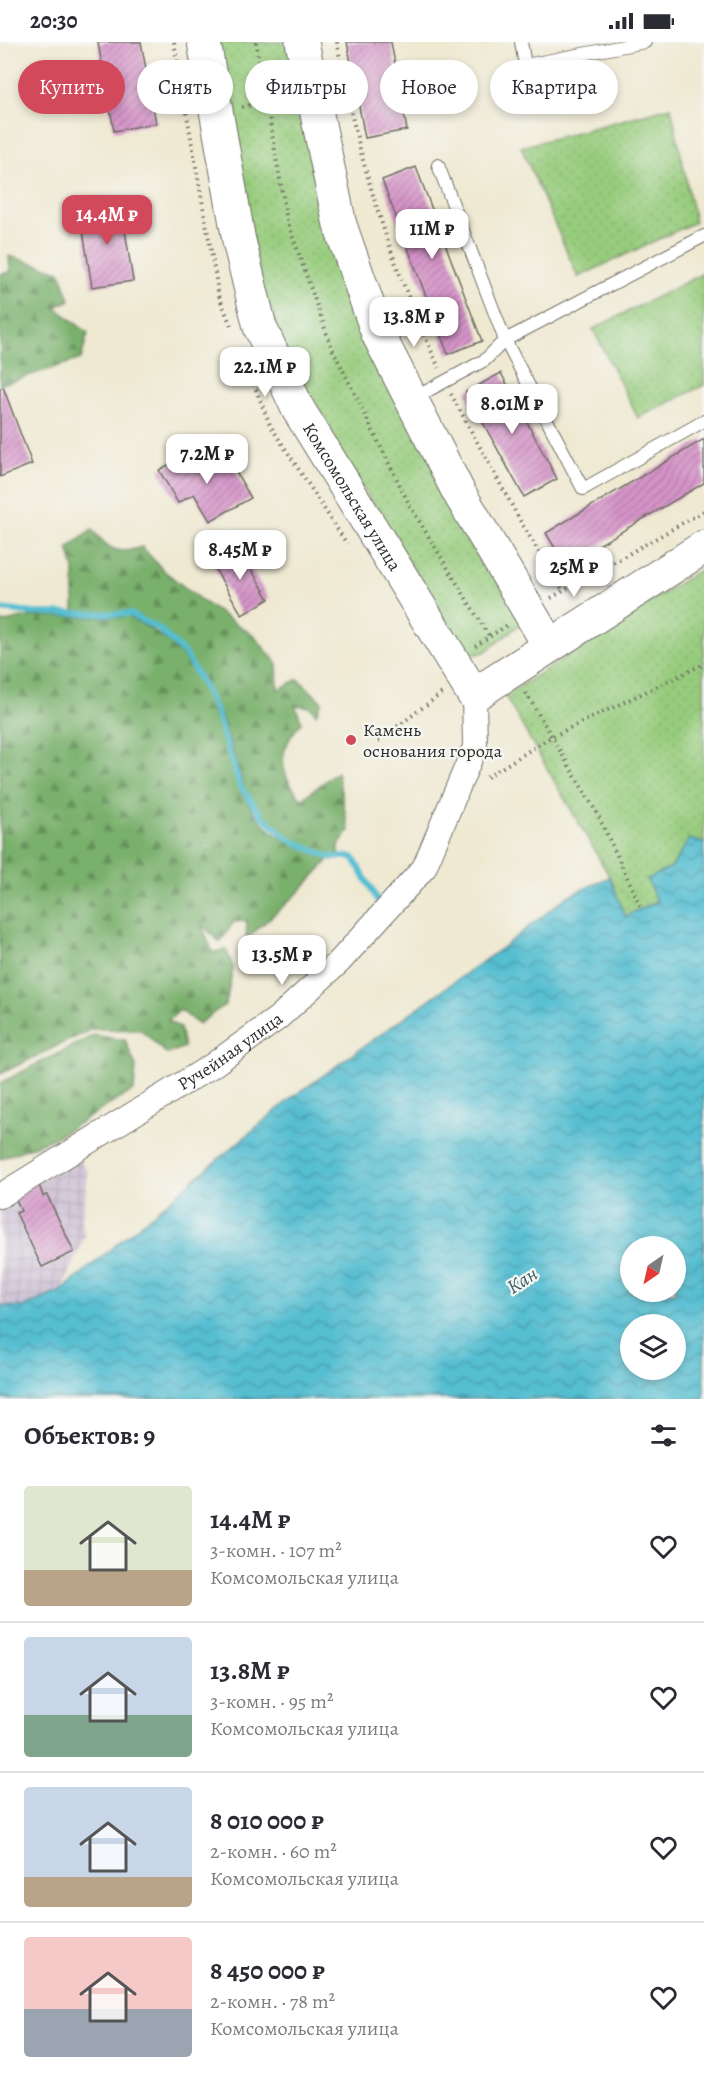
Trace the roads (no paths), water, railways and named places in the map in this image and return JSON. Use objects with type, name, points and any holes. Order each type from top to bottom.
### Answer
[{"type":"street","name":"Комсомольская улица","points":[[204,42],[239,241],[261,327],[298,409],[457,682]]},
{"type":"street","points":[[302,42],[340,225],[378,334],[458,491],[549,645]]},
{"type":"street","points":[[457,682],[549,645],[704,547]]},
{"type":"street","name":"Ручейная улица","points":[[0,1196],[213,1065],[278,1018],[339,962],[424,868],[475,747],[457,682]]},
{"type":"lane","points":[[521,42],[525,65],[645,42]]},
{"type":"lane","points":[[438,165],[505,340],[583,489],[704,421]]},
{"type":"lane","points":[[411,399],[485,360],[505,340],[704,236]]},
{"type":"water","name":"Кан","points":[[689,839],[704,843],[704,1399],[0,1399],[0,1306],[23,1307],[61,1291],[290,1099],[503,947],[568,896],[610,877],[625,916],[657,902],[647,879],[672,867]]},
{"type":"waterway","points":[[0,609],[33,613],[130,614],[159,629],[185,654],[200,680],[216,712],[240,786],[261,815],[288,839],[329,857],[353,857],[381,906]]},
{"type":"place","name":"Камень основания города","points":[[351,740]]}]
